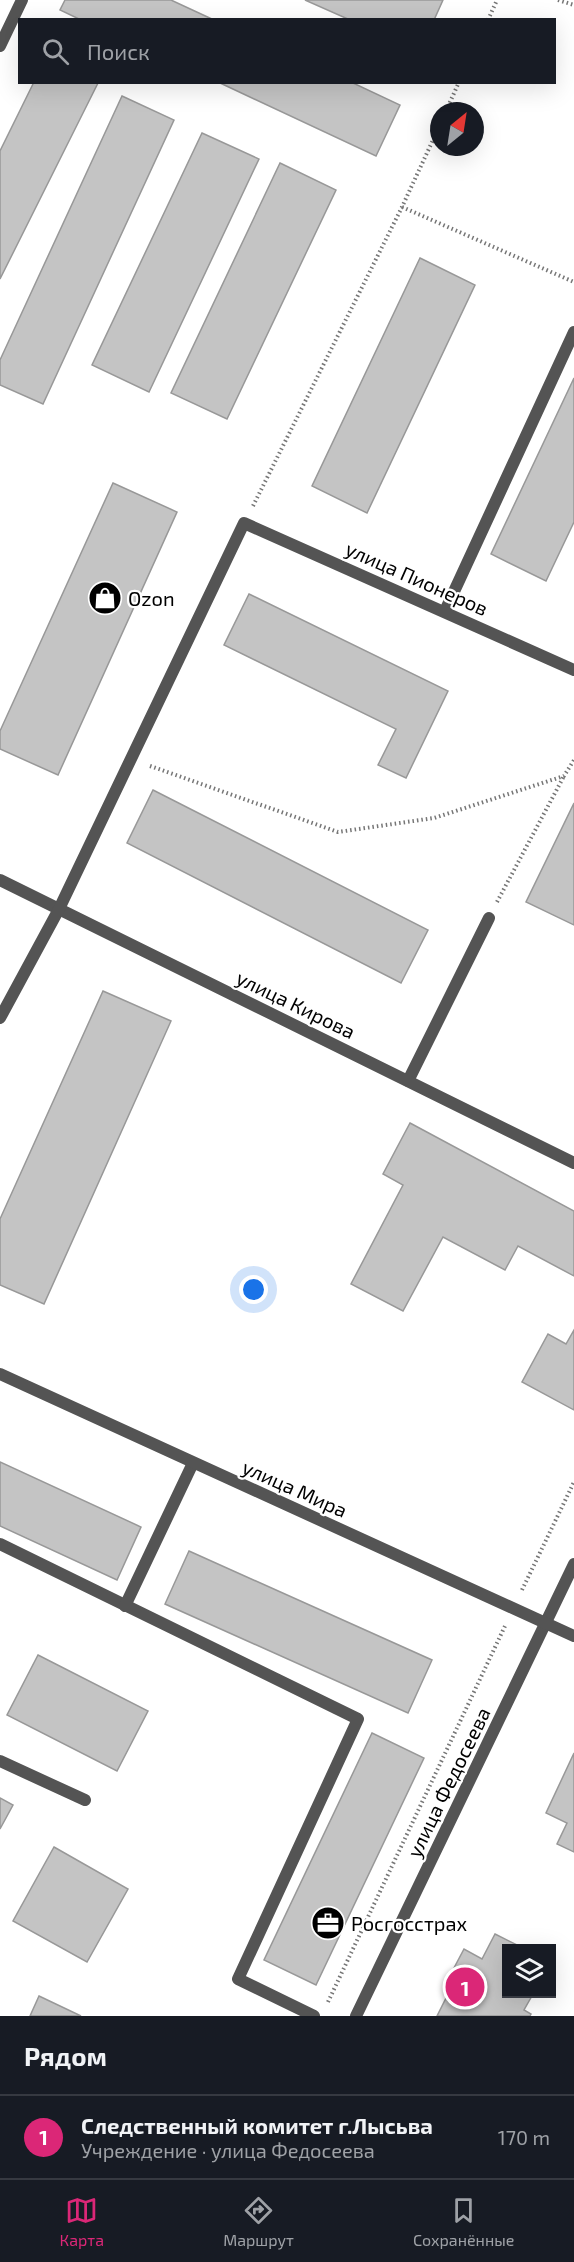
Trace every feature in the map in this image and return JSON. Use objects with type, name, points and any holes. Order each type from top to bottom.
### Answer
[{"type":"street","points":[[0,46],[22,0]]},
{"type":"street","points":[[445,611],[574,332]]},
{"type":"street","points":[[0,1018],[59,909],[244,523]]},
{"type":"street","name":"улица Пионеров","points":[[244,523],[574,670]]},
{"type":"street","name":"улица Кирова","points":[[0,880],[574,1163]]},
{"type":"street","points":[[408,1081],[489,918]]},
{"type":"street","name":"улица Мира","points":[[0,1374],[574,1636]]},
{"type":"street","points":[[125,1606],[194,1463]]},
{"type":"street","points":[[0,1545],[358,1719],[238,1979],[314,2016]]},
{"type":"street","name":"улица Федосеева","points":[[356,2016],[574,1564]]},
{"type":"street","points":[[0,1761],[85,1800]]},
{"type":"path","points":[[489,18],[497,0]]},
{"type":"path","points":[[558,0],[574,5]]},
{"type":"path","points":[[450,102],[458,84]]},
{"type":"path","points":[[244,523],[430,146]]},
{"type":"path","points":[[402,207],[574,282]]},
{"type":"path","points":[[131,759],[338,832],[434,818],[564,776]]},
{"type":"path","points":[[489,918],[574,760]]},
{"type":"path","points":[[327,2005],[574,1482]]},
{"type":"building","points":[[65,0],[171,0],[210,18],[77,18],[60,10]]},
{"type":"building","points":[[305,0],[443,0],[435,18],[346,18]]},
{"type":"building","points":[[33,84],[98,84],[0,279],[0,151]]},
{"type":"building","points":[[222,84],[355,84],[400,105],[376,156]]},
{"type":"building","points":[[122,96],[174,120],[43,404],[0,385],[0,360]]},
{"type":"building","points":[[202,133],[259,159],[149,392],[92,365]]},
{"type":"building","points":[[280,163],[336,190],[227,419],[171,393]]},
{"type":"building","points":[[420,258],[475,285],[367,513],[312,486]]},
{"type":"building","points":[[574,378],[574,522],[546,581],[491,554]]},
{"type":"building","points":[[113,483],[177,512],[58,775],[0,749],[0,731]]},
{"type":"building","points":[[249,594],[448,691],[406,778],[378,765],[396,729],[224,645]]},
{"type":"building","points":[[153,790],[428,930],[401,983],[127,843]]},
{"type":"building","points":[[574,803],[574,925],[526,902]]},
{"type":"building","points":[[103,991],[171,1021],[44,1304],[0,1285],[0,1219]]},
{"type":"building","points":[[410,1123],[574,1211],[574,1276],[518,1246],[505,1270],[443,1237],[403,1311],[351,1284],[403,1185],[383,1174]]},
{"type":"building","points":[[574,1330],[574,1410],[522,1382],[548,1334],[566,1344]]},
{"type":"building","points":[[0,1462],[141,1527],[117,1580],[0,1526]]},
{"type":"building","points":[[189,1551],[432,1660],[408,1713],[165,1604]]},
{"type":"building","points":[[38,1655],[148,1711],[117,1771],[7,1715]]},
{"type":"building","points":[[372,1733],[424,1758],[316,1985],[264,1960]]},
{"type":"building","points":[[574,1753],[574,1852],[557,1844],[567,1823],[546,1813]]},
{"type":"building","points":[[0,1798],[13,1805],[0,1829]]},
{"type":"building","points":[[54,1847],[128,1889],[87,1962],[13,1921]]},
{"type":"building","points":[[495,1934],[515,1944],[502,1944],[502,1998],[531,1998],[524,2010],[531,2014],[530,2016],[437,2016],[451,1988],[445,1985],[464,1949],[482,1959]]},
{"type":"building","points":[[39,1996],[81,2016],[30,2016]]},
{"type":"place","name":"Ozon","points":[[105,598]]},
{"type":"place","name":"Росгосстрах","points":[[328,1923]]},
{"type":"place","name":"Следственный комитет г.Лысьва","points":[[465,1987]]}]
